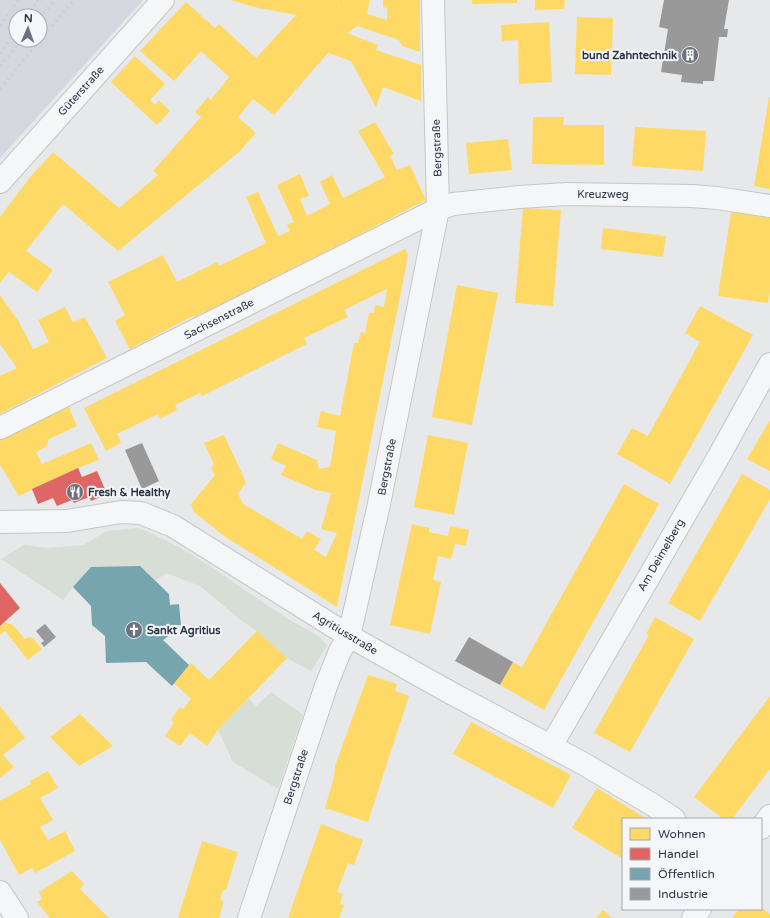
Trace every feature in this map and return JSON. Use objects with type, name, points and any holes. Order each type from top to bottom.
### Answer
[{"type":"street","name":"Güterstraße","points":[[0,182],[163,0]]},
{"type":"street","name":"Bergstraße","points":[[249,918],[326,686],[340,651],[348,636],[379,504],[438,210],[433,0]]},
{"type":"street","name":"Kreuzweg","points":[[438,210],[453,204],[519,197],[573,194],[692,196],[770,206]]},
{"type":"street","name":"Sachsenstraße","points":[[0,428],[438,210]]},
{"type":"street","name":"Am Deimelberg","points":[[551,746],[711,470],[770,364]]},
{"type":"street","name":"Agritiusstraße","points":[[0,522],[67,521],[121,512],[141,513],[173,526],[348,636],[551,746],[647,801],[672,818]]},
{"type":"street","points":[[762,827],[770,816]]},
{"type":"street","points":[[0,892],[17,918]]},
{"type":"street","points":[[693,918],[699,910]]},
{"type":"shaded area","points":[[0,0],[143,0],[0,158]]},
{"type":"shaded area","points":[[138,528],[197,558],[288,619],[320,637],[327,646],[311,671],[287,658],[257,631],[242,621],[200,586],[166,573],[155,581],[140,566],[91,567],[63,600],[1,559],[24,545],[47,548],[84,545],[106,531]]},
{"type":"shaded area","points":[[271,692],[303,715],[278,789],[233,762],[218,730],[249,698],[256,706]]},
{"type":"building: Wohnen","points":[[231,0],[343,0],[343,5],[344,0],[370,0],[367,14],[387,20],[387,8],[383,7],[383,0],[420,0],[420,52],[402,46],[399,40],[357,26],[347,33],[378,45],[376,50],[421,65],[421,101],[383,87],[376,107],[351,61],[328,53],[274,115],[253,99],[238,117],[256,133],[239,152],[118,251],[63,204],[26,251],[53,270],[37,292],[9,272],[0,283],[0,217],[31,176],[53,152],[119,208],[158,175],[153,171],[201,117],[195,112],[208,97],[211,100],[229,77],[201,51],[174,81],[140,51],[186,2],[215,28],[219,24],[256,58],[296,15],[254,7]]},
{"type":"building: Wohnen","points":[[472,0],[517,0],[517,3],[472,4]]},
{"type":"building: Wohnen","points":[[535,0],[565,0],[564,9],[535,10]]},
{"type":"building: Wohnen","points":[[577,17],[613,18],[611,75],[575,74]]},
{"type":"building: Wohnen","points":[[549,22],[552,82],[519,84],[518,40],[502,41],[501,25]]},
{"type":"building: Wohnen","points":[[135,56],[165,84],[150,100],[155,105],[159,100],[170,111],[157,125],[111,82]]},
{"type":"building: Wohnen","points":[[770,97],[770,189],[754,186]]},
{"type":"building: Wohnen","points":[[533,117],[564,117],[563,125],[604,125],[604,165],[532,164]]},
{"type":"building: Wohnen","points":[[375,122],[394,154],[390,156],[397,170],[410,165],[426,200],[130,349],[115,321],[125,315],[108,282],[163,255],[177,282],[217,262],[219,266],[266,243],[246,197],[258,192],[278,236],[290,231],[287,225],[294,222],[277,185],[300,174],[309,196],[300,199],[307,216],[330,204],[320,182],[332,175],[343,198],[385,177],[358,131]]},
{"type":"building: Wohnen","points":[[635,127],[706,131],[703,171],[632,166]]},
{"type":"building: Wohnen","points":[[508,139],[512,170],[469,174],[466,143]]},
{"type":"building: Wohnen","points":[[523,208],[561,210],[553,306],[515,303]]},
{"type":"building: Wohnen","points":[[731,212],[770,218],[770,291],[768,303],[718,296]]},
{"type":"building: Wohnen","points":[[603,228],[666,236],[663,257],[601,249]]},
{"type":"building: Wohnen","points":[[405,249],[408,255],[401,292],[337,607],[224,536],[194,512],[191,504],[215,475],[211,468],[214,464],[204,443],[224,435],[246,482],[238,494],[243,504],[302,539],[307,531],[321,539],[314,550],[326,557],[337,533],[321,529],[331,493],[316,490],[281,475],[286,466],[271,459],[278,443],[317,460],[319,469],[330,467],[336,431],[317,427],[321,411],[340,416],[354,343],[358,343],[361,332],[365,333],[369,313],[374,313],[375,305],[384,307],[387,289],[344,310],[348,317],[304,338],[307,344],[202,396],[200,393],[175,405],[177,410],[160,419],[158,414],[117,434],[121,443],[106,451],[84,408]]},
{"type":"building: Wohnen","points":[[457,285],[498,293],[472,425],[432,417]]},
{"type":"building: Wohnen","points":[[0,295],[19,322],[33,349],[49,342],[38,320],[65,307],[73,322],[85,317],[107,358],[0,414],[0,376],[17,368],[0,344]]},
{"type":"building: Wohnen","points":[[700,306],[753,335],[670,484],[617,454],[632,428],[648,436],[700,342],[685,333]]},
{"type":"building: Wohnen","points":[[68,405],[77,426],[49,439],[46,447],[36,452],[42,464],[91,443],[99,460],[78,468],[19,496],[0,465],[0,440]]},
{"type":"building: Wohnen","points":[[770,420],[770,471],[747,459]]},
{"type":"building: Wohnen","points":[[428,435],[468,443],[454,515],[414,507]]},
{"type":"building: Wohnen","points":[[742,474],[770,490],[770,499],[700,621],[668,603]]},
{"type":"building: Wohnen","points":[[624,484],[659,504],[544,710],[500,685],[513,662],[522,667]]},
{"type":"building: Wohnen","points":[[412,524],[429,528],[429,532],[448,536],[450,526],[469,530],[466,546],[455,544],[451,559],[438,556],[433,580],[441,582],[430,634],[390,625]]},
{"type":"building: Wohnen","points":[[655,617],[694,639],[630,752],[594,733],[649,635],[646,634]]},
{"type":"building: Wohnen","points":[[5,622],[13,625],[25,639],[29,637],[33,638],[42,649],[28,660],[5,631],[0,635],[0,626]]},
{"type":"building: Wohnen","points":[[257,631],[287,658],[218,730],[207,746],[190,733],[180,746],[165,736],[174,723],[171,720],[180,707],[183,709],[191,699],[174,683],[189,665],[191,663],[209,680]]},
{"type":"building: Wohnen","points":[[368,675],[397,684],[395,691],[409,696],[368,822],[325,808],[334,777],[335,766]]},
{"type":"building: Wohnen","points":[[770,696],[770,769],[733,818],[722,818],[694,797]]},
{"type":"building: Wohnen","points":[[0,706],[25,738],[3,755],[14,767],[0,778]]},
{"type":"building: Wohnen","points":[[80,714],[113,746],[79,766],[50,737]]},
{"type":"building: Wohnen","points":[[471,722],[571,775],[553,808],[453,754]]},
{"type":"building: Wohnen","points":[[48,771],[58,788],[40,798],[53,820],[40,827],[48,840],[65,831],[75,851],[35,873],[32,868],[19,875],[0,840],[0,801],[31,784],[30,781]]},
{"type":"building: Wohnen","points":[[597,788],[645,818],[622,818],[622,858],[572,828]]},
{"type":"building: Wohnen","points":[[321,824],[363,840],[354,865],[348,863],[337,892],[343,894],[340,904],[344,905],[339,918],[288,918]]},
{"type":"building: Wohnen","points":[[202,841],[238,852],[226,890],[223,890],[220,900],[224,901],[219,918],[178,918]]},
{"type":"building: Wohnen","points":[[72,871],[84,884],[80,889],[109,918],[50,918],[37,902],[42,899],[39,892]]},
{"type":"building: Wohnen","points":[[762,908],[770,914],[770,918],[732,918],[738,910],[762,910]]},
{"type":"building: Wohnen","points":[[603,910],[612,918],[596,918]]},
{"type":"building: Handel","points":[[78,468],[82,477],[97,471],[107,494],[91,501],[89,497],[74,503],[72,500],[57,506],[53,498],[38,504],[32,489]]},
{"type":"building: Handel","points":[[0,583],[20,608],[0,626]]},
{"type":"building: Öffentlich","name":"Sankt Agritius","points":[[140,566],[169,594],[170,605],[179,604],[181,625],[171,625],[170,635],[163,640],[189,665],[172,686],[146,662],[106,663],[105,636],[92,625],[91,606],[73,587],[91,567]]},
{"type":"building: Industrie","name":"bund Zahntechnik","points":[[664,0],[729,0],[724,29],[728,29],[727,37],[719,37],[714,81],[703,81],[703,84],[681,82],[682,75],[661,72],[668,29],[659,27]]},
{"type":"building: Industrie","points":[[142,443],[159,481],[142,489],[125,450]]},
{"type":"building: Industrie","points":[[45,624],[56,637],[44,647],[41,643],[44,641],[36,631]]},
{"type":"building: Industrie","points":[[469,637],[513,662],[500,685],[455,661]]},
{"type":"railway","points":[[0,26],[18,0]]},
{"type":"railway","points":[[32,8],[38,0]]},
{"type":"railway","points":[[48,8],[55,0]]},
{"type":"railway","points":[[48,31],[74,0]]},
{"type":"railway","points":[[0,54],[8,42]]},
{"type":"railway","points":[[0,66],[15,48]]},
{"type":"railway","points":[[0,89],[33,48]]},
{"type":"place","name":"bund Zahntechnik","points":[[690,55]]},
{"type":"place","name":"Fresh & Healthy","points":[[75,492]]},
{"type":"place","name":"Sankt Agritius","points":[[134,630]]}]
